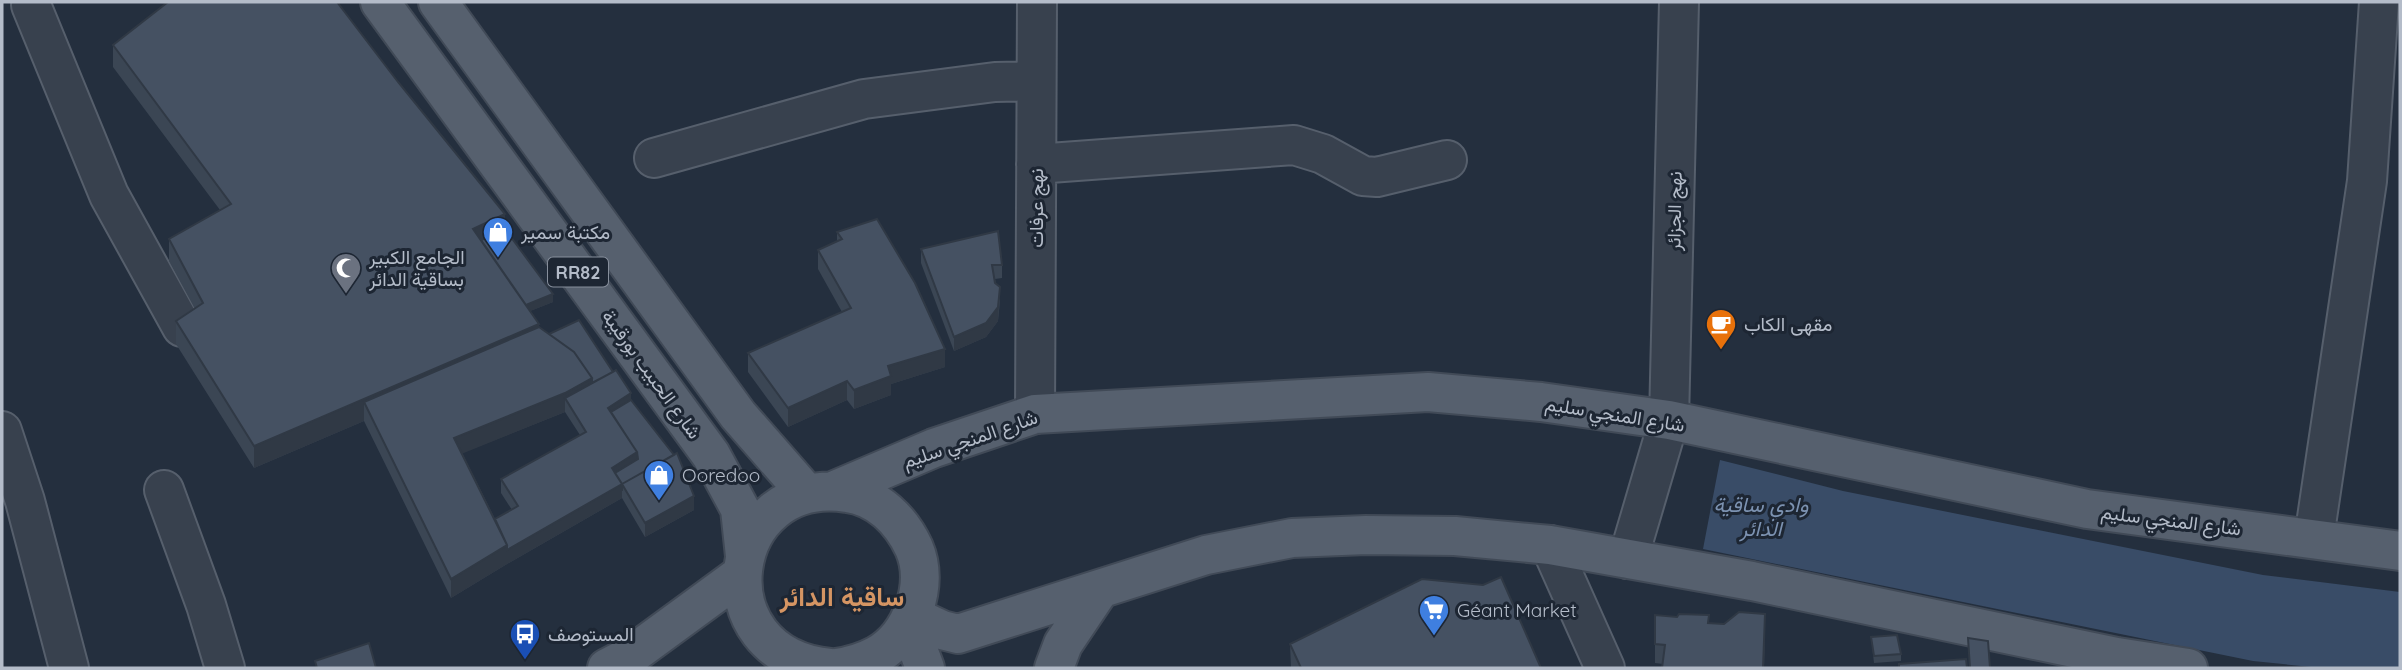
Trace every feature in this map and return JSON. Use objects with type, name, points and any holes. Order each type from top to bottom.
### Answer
[{"type":"main road","name":"شارع الحبيب بورقيبة","points":[[380,2],[711,455],[740,509],[743,595],[749,615],[760,634],[774,649],[792,660],[812,667],[830,668]]},
{"type":"main road","name":"RR82","points":[[438,2],[738,415],[820,492]]},
{"type":"main road","name":"شارع المنجي سليم","points":[[820,492],[934,448],[1035,414],[1429,392],[1541,402],[1669,420],[2087,509],[2400,551]]},
{"type":"main road","points":[[607,668],[630,656],[744,565],[752,539],[774,510],[820,492],[855,494],[875,502],[892,515],[906,532],[916,552],[919,573],[918,595],[910,620],[895,640],[879,654],[860,663],[839,668]]},
{"type":"main road","points":[[910,620],[958,634],[1206,555],[1292,538],[1455,536],[1550,545],[1752,581],[2118,663],[2188,668]]},
{"type":"main road","points":[[1054,668],[1063,644],[1100,589]]},
{"type":"main road","points":[[910,620],[925,668]]},
{"type":"street","name":"نهج عرفات","points":[[1035,414],[1037,2]]},
{"type":"street","name":"نهج الجزائر","points":[[1628,559],[1669,420],[1679,2]]},
{"type":"street","points":[[2314,538],[2367,181],[2379,2]]},
{"type":"street","points":[[24,7],[109,195],[182,327]]},
{"type":"street","points":[[654,158],[864,99],[995,82],[1036,81]]},
{"type":"street","points":[[1036,164],[1294,145],[1323,154],[1363,176],[1377,177],[1447,160]]},
{"type":"street","points":[[2,431],[25,501],[69,668]]},
{"type":"street","points":[[164,490],[206,605],[225,668]]},
{"type":"street","points":[[1550,545],[1605,668]]},
{"type":"water","name":"وادي ساقية الدائر","points":[[1720,460],[1843,491],[2263,575],[2400,592],[2400,668],[2321,668],[2253,661],[1703,549]]},
{"type":"building","points":[[168,2],[337,2],[505,214],[473,229],[539,324],[254,446],[176,321],[203,303],[169,239],[231,204],[113,45]]},
{"type":"building","points":[[877,219],[915,283],[945,349],[888,366],[891,376],[854,390],[847,381],[788,408],[748,353],[851,308],[818,250],[842,239],[837,232]]},
{"type":"building","points":[[505,229],[553,294],[526,305],[481,240]]},
{"type":"building","points":[[998,231],[1002,265],[992,265],[995,283],[1000,287],[998,307],[986,323],[954,337],[921,249]]},
{"type":"building","points":[[579,320],[613,372],[592,383],[592,378],[574,352],[549,334]]},
{"type":"building","points":[[539,327],[574,352],[592,378],[565,393],[454,438],[507,545],[451,579],[364,402]]},
{"type":"building","points":[[616,370],[631,393],[608,408],[637,452],[612,468],[622,484],[507,550],[495,519],[518,506],[501,479],[586,432],[565,398]]},
{"type":"building","points":[[631,400],[674,455],[622,484],[615,473],[638,459],[637,452],[611,412]]},
{"type":"building","points":[[677,453],[694,496],[645,523],[622,484]]},
{"type":"building","name":"Géant Market","points":[[1501,577],[1541,668],[1301,668],[1290,644],[1422,579],[1483,585]]},
{"type":"building","points":[[1739,612],[1765,614],[1763,668],[1662,668],[1665,645],[1655,644],[1655,615],[1709,615],[1708,623],[1724,624]]},
{"type":"building","points":[[1897,635],[1901,654],[1874,656],[1871,637]]},
{"type":"building","points":[[1968,638],[1988,641],[1990,668],[1970,668]]},
{"type":"building","points":[[369,643],[376,668],[317,668],[315,661]]},
{"type":"building","points":[[1966,659],[1967,668],[1899,668],[1899,664]]},
{"type":"place","name":"مكتبة سمير","points":[[498,259]]},
{"type":"place","name":"الجامع الكبير بساقية الدائر","points":[[346,295]]},
{"type":"place","name":"مقهى الكاب","points":[[1721,351]]},
{"type":"place","name":"Ooredoo","points":[[659,502]]},
{"type":"place","name":"Géant Market","points":[[1434,637]]},
{"type":"place","name":"المستوصف","points":[[525,661]]},
{"type":"district","name":"ساقية الدائر","points":[[842,596]]}]
